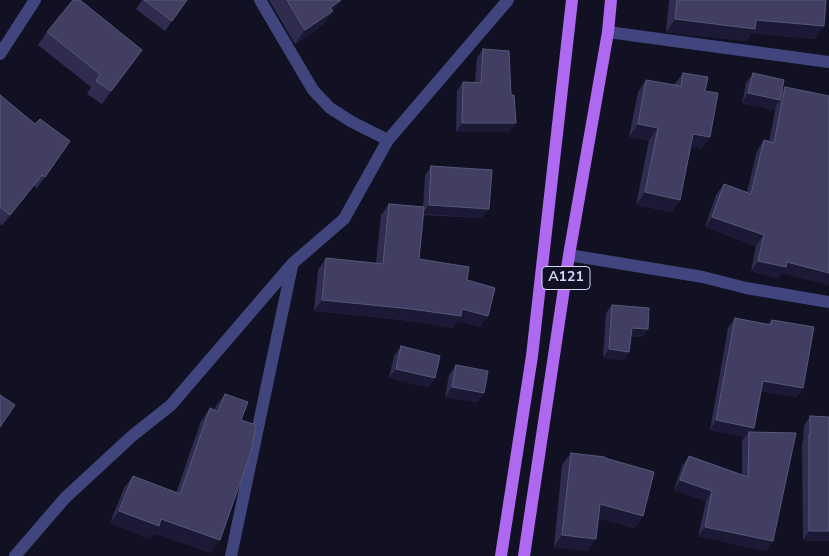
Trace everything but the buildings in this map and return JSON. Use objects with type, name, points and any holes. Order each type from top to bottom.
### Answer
[{"type":"main road","name":"A121","points":[[501,556],[532,356],[572,0]]},
{"type":"main road","name":"A121","points":[[524,556],[569,254],[608,32],[611,0]]},
{"type":"street","points":[[0,54],[35,0]]},
{"type":"street","points":[[260,0],[313,90],[330,108],[352,122],[388,140]]},
{"type":"street","points":[[15,556],[65,498],[132,436],[172,405],[293,263],[344,219],[388,140],[508,0]]},
{"type":"street","points":[[608,32],[829,62]]},
{"type":"street","points":[[569,254],[704,277],[746,288],[829,302]]},
{"type":"street","points":[[231,556],[293,263]]}]
